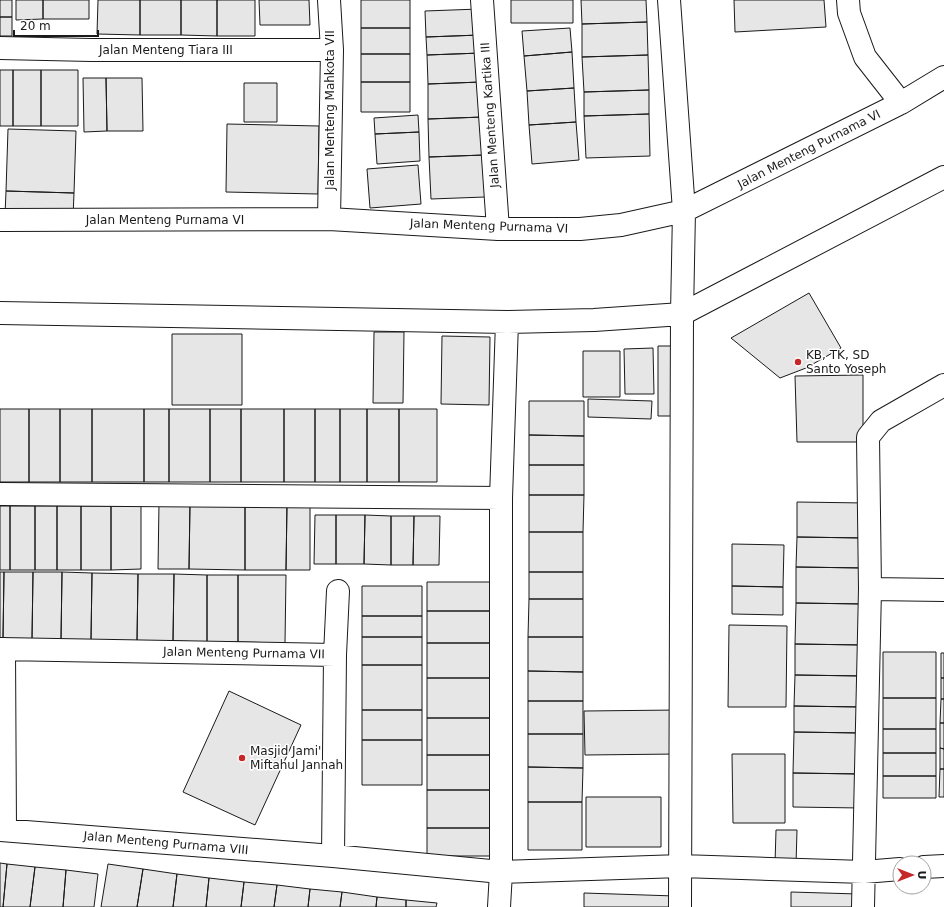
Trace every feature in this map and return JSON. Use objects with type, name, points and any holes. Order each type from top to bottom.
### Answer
[{"type":"street","name":"Jalan Menteng Mahkota VII","points":[[329,0],[332,50],[329,219]]},
{"type":"street","name":"Jalan Menteng Kartika III","points":[[482,0],[498,229]]},
{"type":"street","points":[[670,0],[684,220],[682,314],[680,907]]},
{"type":"street","points":[[848,0],[849,13],[865,57],[901,102]]},
{"type":"street","name":"Jalan Menteng Tiara III","points":[[0,48],[90,50],[332,50]]},
{"type":"street","name":"Jalan Menteng Purnama VI","points":[[0,220],[329,219],[498,229],[580,229],[684,220],[944,77]]},
{"type":"street","points":[[0,313],[507,322],[594,320],[682,314],[944,177]]},
{"type":"street","points":[[499,907],[501,872],[501,498],[507,322]]},
{"type":"street","points":[[863,907],[870,589],[868,437],[881,421],[944,385]]},
{"type":"street","points":[[0,494],[501,498]]},
{"type":"street","points":[[870,589],[944,590]]},
{"type":"street","points":[[335,655],[338,591]]},
{"type":"street","points":[[2,649],[3,830]]},
{"type":"street","name":"Jalan Menteng Purnama VII","points":[[2,649],[335,655],[333,856]]},
{"type":"street","name":"Jalan Menteng Purnama VIII","points":[[3,830],[333,856],[501,872],[681,866],[864,872],[892,870]]},
{"type":"street","points":[[932,867],[944,866]]},
{"type":"building","points":[[0,0],[12,0],[12,17],[0,17]]},
{"type":"building","points":[[16,0],[43,0],[43,19],[16,20]]},
{"type":"building","points":[[43,0],[89,0],[89,19],[43,19]]},
{"type":"building","points":[[98,0],[140,0],[140,35],[97,34]]},
{"type":"building","points":[[140,0],[181,0],[181,35],[140,35]]},
{"type":"building","points":[[181,0],[217,0],[217,36],[181,35]]},
{"type":"building","points":[[217,0],[255,0],[255,36],[217,36]]},
{"type":"building","points":[[259,0],[309,0],[310,25],[260,25]]},
{"type":"building","points":[[361,0],[410,0],[410,28],[361,28]]},
{"type":"building","points":[[511,0],[573,0],[573,23],[511,23]]},
{"type":"building","points":[[581,0],[646,0],[647,22],[582,24]]},
{"type":"building","points":[[734,0],[824,0],[826,27],[735,32]]},
{"type":"building","points":[[479,9],[480,35],[426,37],[425,11]]},
{"type":"building","points":[[0,17],[12,17],[12,36],[0,36]]},
{"type":"building","points":[[647,22],[648,55],[582,57],[582,24]]},
{"type":"building","points":[[361,28],[410,28],[410,54],[361,54]]},
{"type":"building","points":[[570,28],[572,52],[524,56],[522,31]]},
{"type":"building","points":[[480,35],[481,53],[427,55],[426,37]]},
{"type":"building","points":[[572,52],[574,88],[527,91],[524,56]]},
{"type":"building","points":[[481,53],[481,82],[428,84],[427,55]]},
{"type":"building","points":[[361,54],[410,54],[410,82],[361,82]]},
{"type":"building","points":[[648,55],[649,90],[584,92],[582,57]]},
{"type":"building","points":[[0,70],[13,70],[13,126],[0,126]]},
{"type":"building","points":[[13,70],[41,70],[41,126],[13,126]]},
{"type":"building","points":[[41,70],[78,70],[78,126],[41,126]]},
{"type":"building","points":[[83,78],[106,78],[107,131],[84,132]]},
{"type":"building","points":[[106,78],[142,78],[143,131],[107,131]]},
{"type":"building","points":[[361,82],[410,82],[410,112],[361,112]]},
{"type":"building","points":[[481,82],[483,117],[428,119],[428,84]]},
{"type":"building","points":[[244,83],[277,83],[277,122],[244,122]]},
{"type":"building","points":[[574,88],[576,122],[529,125],[527,91]]},
{"type":"building","points":[[649,90],[649,114],[584,116],[584,92]]},
{"type":"building","points":[[649,114],[650,156],[586,158],[584,116]]},
{"type":"building","points":[[418,115],[419,132],[375,134],[374,118]]},
{"type":"building","points":[[483,117],[484,155],[429,157],[428,119]]},
{"type":"building","points":[[576,122],[579,160],[532,164],[529,125]]},
{"type":"building","points":[[227,124],[319,126],[318,194],[226,192]]},
{"type":"building","points":[[8,129],[76,131],[74,193],[6,191]]},
{"type":"building","points":[[419,132],[420,161],[377,164],[375,134]]},
{"type":"building","points":[[484,155],[485,197],[431,199],[429,157]]},
{"type":"building","points":[[418,165],[421,204],[370,208],[367,169]]},
{"type":"building","points":[[6,191],[74,193],[73,218],[5,215]]},
{"type":"building","points":[[809,293],[841,348],[806,368],[780,378],[731,338]]},
{"type":"building","points":[[374,332],[404,332],[403,403],[373,403]]},
{"type":"building","points":[[172,334],[242,334],[242,405],[172,405]]},
{"type":"building","points":[[442,336],[490,337],[489,405],[441,404]]},
{"type":"building","points":[[658,346],[675,346],[675,416],[658,416]]},
{"type":"building","points":[[653,348],[654,394],[625,394],[624,349]]},
{"type":"building","points":[[583,351],[620,351],[620,397],[583,397]]},
{"type":"building","points":[[863,375],[863,442],[797,442],[795,376]]},
{"type":"building","points":[[588,399],[652,401],[651,419],[588,417]]},
{"type":"building","points":[[529,401],[584,401],[584,436],[529,435]]},
{"type":"building","points":[[0,409],[29,409],[29,482],[0,482]]},
{"type":"building","points":[[29,409],[60,409],[60,482],[29,482]]},
{"type":"building","points":[[60,409],[92,409],[92,482],[60,482]]},
{"type":"building","points":[[92,409],[144,409],[144,482],[92,482]]},
{"type":"building","points":[[144,409],[169,409],[169,482],[144,482]]},
{"type":"building","points":[[169,409],[210,409],[210,482],[169,482]]},
{"type":"building","points":[[210,409],[241,409],[241,482],[210,482]]},
{"type":"building","points":[[241,409],[284,409],[284,482],[241,482]]},
{"type":"building","points":[[284,409],[315,409],[315,482],[284,482]]},
{"type":"building","points":[[315,409],[340,409],[340,482],[315,482]]},
{"type":"building","points":[[340,409],[367,409],[367,482],[340,482]]},
{"type":"building","points":[[367,409],[399,409],[399,482],[367,482]]},
{"type":"building","points":[[399,409],[437,409],[437,482],[399,482]]},
{"type":"building","points":[[529,435],[584,436],[584,465],[529,465]]},
{"type":"building","points":[[529,465],[584,465],[584,495],[529,495]]},
{"type":"building","points":[[529,495],[584,495],[583,532],[529,532]]},
{"type":"building","points":[[159,502],[190,502],[189,569],[158,569]]},
{"type":"building","points":[[190,502],[245,503],[245,570],[189,569]]},
{"type":"building","points":[[797,502],[865,503],[864,538],[797,537]]},
{"type":"building","points":[[245,503],[287,503],[286,570],[245,570]]},
{"type":"building","points":[[287,503],[310,503],[310,570],[286,570]]},
{"type":"building","points":[[0,506],[10,506],[10,570],[0,570]]},
{"type":"building","points":[[10,506],[35,506],[35,570],[10,570]]},
{"type":"building","points":[[35,506],[57,506],[57,570],[35,570]]},
{"type":"building","points":[[57,506],[81,506],[81,570],[57,570]]},
{"type":"building","points":[[81,506],[111,506],[111,570],[81,570]]},
{"type":"building","points":[[111,506],[141,506],[141,569],[111,570]]},
{"type":"building","points":[[315,515],[336,515],[336,564],[314,564]]},
{"type":"building","points":[[336,515],[365,515],[364,564],[336,564]]},
{"type":"building","points":[[365,515],[391,516],[391,565],[364,564]]},
{"type":"building","points":[[391,516],[414,516],[413,565],[391,565]]},
{"type":"building","points":[[414,516],[440,516],[439,565],[413,565]]},
{"type":"building","points":[[529,532],[583,532],[583,572],[529,572]]},
{"type":"building","points":[[797,537],[864,538],[864,568],[796,567]]},
{"type":"building","points":[[732,544],[784,545],[783,587],[732,586]]},
{"type":"building","points":[[796,567],[864,568],[864,604],[796,603]]},
{"type":"building","points":[[0,572],[4,572],[3,639],[0,639]]},
{"type":"building","points":[[4,572],[33,572],[32,639],[3,639]]},
{"type":"building","points":[[33,572],[62,572],[61,640],[32,639]]},
{"type":"building","points":[[62,572],[92,573],[91,640],[61,640]]},
{"type":"building","points":[[529,572],[583,572],[583,599],[529,599]]},
{"type":"building","points":[[92,573],[138,574],[137,641],[91,640]]},
{"type":"building","points":[[138,574],[174,574],[173,641],[137,641]]},
{"type":"building","points":[[174,574],[207,575],[207,642],[173,641]]},
{"type":"building","points":[[207,575],[238,575],[238,642],[207,642]]},
{"type":"building","points":[[238,575],[286,575],[285,643],[238,642]]},
{"type":"building","points":[[427,582],[490,582],[490,611],[427,611]]},
{"type":"building","points":[[362,586],[422,586],[422,616],[362,616]]},
{"type":"building","points":[[732,586],[783,587],[783,615],[732,614]]},
{"type":"building","points":[[529,599],[583,599],[583,637],[528,637]]},
{"type":"building","points":[[796,603],[864,604],[863,645],[795,644]]},
{"type":"building","points":[[427,611],[490,611],[490,643],[427,643]]},
{"type":"building","points":[[362,616],[422,616],[422,637],[362,637]]},
{"type":"building","points":[[729,625],[787,626],[786,707],[728,707]]},
{"type":"building","points":[[362,637],[422,637],[422,665],[362,665]]},
{"type":"building","points":[[528,637],[583,637],[583,672],[528,671]]},
{"type":"building","points":[[427,643],[490,643],[490,678],[427,678]]},
{"type":"building","points":[[795,644],[863,645],[863,676],[795,675]]},
{"type":"building","points":[[883,652],[936,652],[936,698],[883,698]]},
{"type":"building","points":[[941,653],[944,653],[944,678],[941,678]]},
{"type":"building","points":[[362,665],[422,665],[422,710],[362,710]]},
{"type":"building","points":[[528,671],[583,672],[583,701],[528,701]]},
{"type":"building","points":[[795,675],[863,676],[862,707],[794,706]]},
{"type":"building","points":[[427,678],[490,678],[490,718],[427,718]]},
{"type":"building","points":[[941,678],[944,678],[944,699],[941,699]]},
{"type":"building","name":"Masjid Jami' Miftahul Jannah","points":[[229,691],[301,725],[255,825],[183,792]]},
{"type":"building","points":[[883,698],[936,698],[936,729],[883,729]]},
{"type":"building","points":[[941,699],[944,699],[944,723],[940,723]]},
{"type":"building","points":[[528,701],[583,701],[583,734],[528,734]]},
{"type":"building","points":[[794,706],[862,707],[862,733],[794,732]]},
{"type":"building","points":[[362,710],[422,710],[422,740],[362,740]]},
{"type":"building","points":[[678,710],[678,754],[585,755],[584,711]]},
{"type":"building","points":[[427,718],[490,718],[490,755],[427,755]]},
{"type":"building","points":[[940,723],[944,723],[944,749],[940,748]]},
{"type":"building","points":[[883,729],[936,729],[936,753],[883,753]]},
{"type":"building","points":[[794,732],[862,733],[861,774],[793,773]]},
{"type":"building","points":[[528,734],[583,734],[583,768],[528,767]]},
{"type":"building","points":[[362,740],[422,740],[422,785],[362,785]]},
{"type":"building","points":[[940,748],[944,749],[944,769],[940,769]]},
{"type":"building","points":[[883,753],[936,753],[936,776],[883,776]]},
{"type":"building","points":[[732,754],[785,754],[785,823],[733,823]]},
{"type":"building","points":[[427,755],[490,755],[490,790],[427,790]]},
{"type":"building","points":[[528,767],[583,768],[582,802],[528,802]]},
{"type":"building","points":[[940,769],[944,769],[944,797],[939,797]]},
{"type":"building","points":[[793,773],[861,774],[861,808],[793,807]]},
{"type":"building","points":[[883,776],[936,776],[936,798],[883,798]]},
{"type":"building","points":[[427,790],[490,790],[490,828],[427,828]]},
{"type":"building","points":[[586,797],[661,797],[661,847],[586,847]]},
{"type":"building","points":[[528,802],[582,802],[582,850],[528,850]]},
{"type":"building","points":[[427,828],[490,828],[490,856],[427,856]]},
{"type":"building","points":[[776,830],[797,830],[796,865],[775,864]]},
{"type":"building","points":[[0,863],[7,864],[3,907],[0,907]]},
{"type":"building","points":[[7,864],[35,867],[30,907],[3,907]]},
{"type":"building","points":[[108,864],[143,869],[137,907],[101,907]]},
{"type":"building","points":[[35,867],[66,870],[63,907],[30,907]]},
{"type":"building","points":[[143,869],[177,874],[173,907],[137,907]]},
{"type":"building","points":[[66,870],[98,874],[94,907],[63,907]]},
{"type":"building","points":[[177,874],[209,878],[206,907],[173,907]]},
{"type":"building","points":[[209,878],[244,882],[241,907],[206,907]]},
{"type":"building","points":[[244,882],[277,885],[274,907],[241,907]]},
{"type":"building","points":[[277,885],[310,889],[308,907],[274,907]]},
{"type":"building","points":[[310,889],[342,892],[340,907],[308,907]]},
{"type":"building","points":[[342,892],[377,897],[376,907],[340,907]]},
{"type":"building","points":[[791,892],[858,894],[858,907],[791,907]]},
{"type":"building","points":[[584,893],[675,896],[675,907],[584,907]]},
{"type":"building","points":[[377,897],[406,900],[406,907],[376,907]]},
{"type":"building","points":[[406,900],[437,903],[436,907],[406,907]]},
{"type":"place","name":"KB, TK, SD Santo Yoseph","points":[[798,362]]},
{"type":"place","name":"Masjid Jami' Miftahul Jannah","points":[[242,758]]}]
